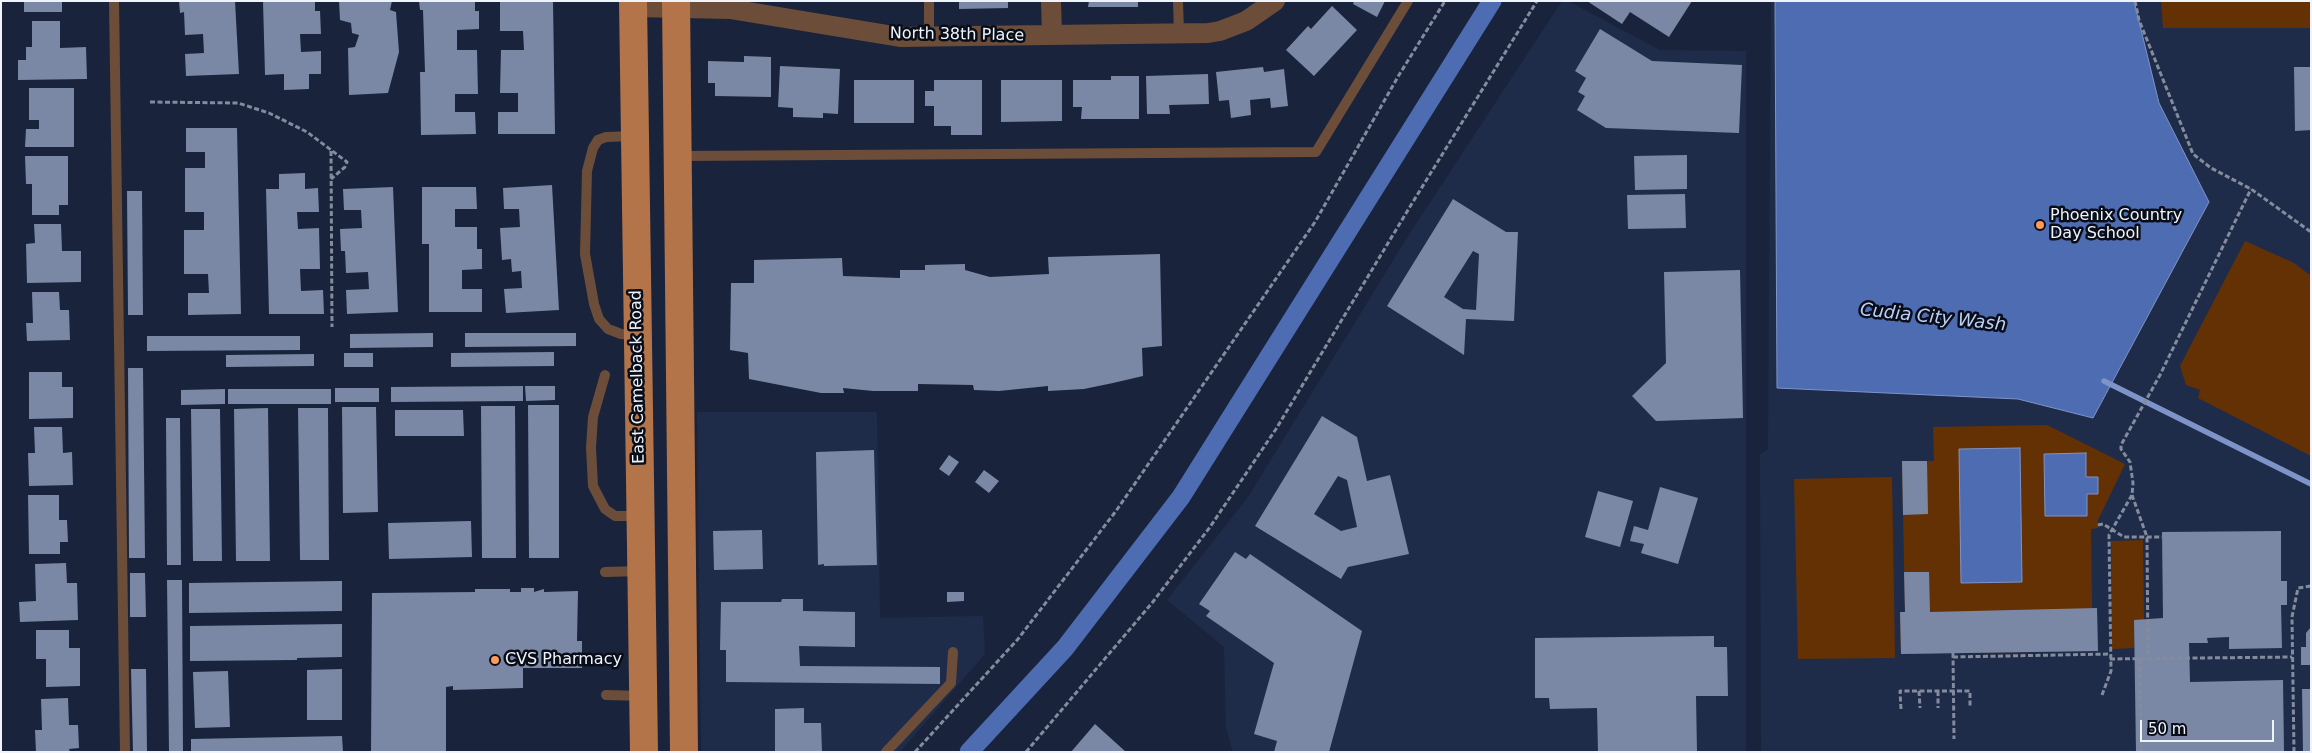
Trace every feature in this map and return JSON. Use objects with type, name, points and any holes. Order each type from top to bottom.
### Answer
[{"type":"main road","name":"East Camelback Road","points":[[633,4],[644,752]]},
{"type":"main road","points":[[676,4],[684,752]]},
{"type":"main road","points":[[638,374],[679,377]]},
{"type":"street","points":[[1051,1],[1052,36]]},
{"type":"street","name":"North 38th Place","points":[[633,4],[676,4],[730,9],[900,37],[1179,34],[1220,31],[1246,21],[1274,1]]},
{"type":"lane","points":[[114,1],[125,752]]},
{"type":"lane","points":[[929,1],[929,36]]},
{"type":"lane","points":[[1178,1],[1179,34]]},
{"type":"lane","points":[[677,156],[1316,152],[1408,1]]},
{"type":"lane","points":[[635,136],[606,137],[598,140],[593,148],[587,171],[585,254],[594,304],[599,319],[608,329],[621,334],[638,335]]},
{"type":"lane","points":[[605,375],[593,417],[591,448],[593,486],[604,508],[615,516],[640,516]]},
{"type":"lane","points":[[605,572],[641,571]]},
{"type":"lane","points":[[886,752],[951,683],[953,652]]},
{"type":"lane","points":[[606,695],[643,696]]},
{"type":"path","points":[[915,752],[1018,639],[1116,511],[1315,222],[1399,75],[1445,1]]},
{"type":"path","points":[[1026,752],[1152,604],[1210,527],[1276,429],[1537,1]]},
{"type":"path","points":[[2136,1],[2139,20],[2193,154],[2211,168],[2251,189],[2311,232]]},
{"type":"path","points":[[150,102],[245,105],[293,124],[307,132],[347,162],[345,167],[331,180]]},
{"type":"path","points":[[330,150],[332,327]]},
{"type":"path","points":[[2148,658],[2147,537],[2132,495],[2132,470],[2121,445],[2160,375],[2251,189]]},
{"type":"path","points":[[2102,695],[2111,671],[2109,534],[2132,495]]},
{"type":"path","points":[[2098,524],[2103,524],[2124,538],[2162,537]]},
{"type":"path","points":[[2294,752],[2292,617],[2298,588],[2311,586]]},
{"type":"path","points":[[1954,739],[1953,655],[2110,654]]},
{"type":"path","points":[[2110,659],[2292,657]]},
{"type":"path","points":[[2140,659],[2141,752]]},
{"type":"path","points":[[1901,709],[1900,691],[1954,690],[1970,690],[1970,708]]},
{"type":"path","points":[[1919,691],[1920,708]]},
{"type":"path","points":[[1938,691],[1938,708]]},
{"type":"shaded area","points":[[1562,1],[1568,1],[1660,50],[1746,51],[1746,752],[1233,752],[1226,728],[1224,647],[1167,600],[1248,497],[1408,236]]},
{"type":"shaded area","name":"Phoenix Country Day School","points":[[1771,1],[2311,1],[2311,752],[1761,752],[1760,454],[1768,449]]},
{"type":"shaded area","points":[[2161,1],[2311,1],[2311,28],[2163,28]]},
{"type":"shaded area","points":[[2245,241],[2294,263],[2311,276],[2311,456],[2198,398],[2200,390],[2186,385],[2180,366]]},
{"type":"shaded area","points":[[697,412],[877,412],[880,618],[983,616],[985,654],[900,752],[701,752]]},
{"type":"shaded area","points":[[2047,425],[2125,464],[2098,520],[2098,528],[2091,529],[2092,608],[2097,608],[2098,651],[1901,654],[1900,612],[1905,612],[1902,461],[1934,461],[1933,427]]},
{"type":"shaded area","points":[[1892,477],[1895,658],[1798,659],[1794,479]]},
{"type":"shaded area","points":[[2143,540],[2144,620],[2134,620],[2134,648],[2112,649],[2111,541]]},
{"type":"water","points":[[1775,1],[2134,1],[2159,103],[2209,202],[2093,418],[2018,399],[1777,388]]},
{"type":"water","points":[[2020,448],[2022,582],[1961,583],[1959,449]]},
{"type":"water","points":[[2086,453],[2086,477],[2098,477],[2098,494],[2087,494],[2087,516],[2045,516],[2044,454]]},
{"type":"building","points":[[24,1],[62,1],[62,12],[24,12]]},
{"type":"building","points":[[179,1],[235,1],[239,74],[186,76],[185,54],[204,53],[203,34],[185,35],[184,12],[180,13]]},
{"type":"building","points":[[263,1],[315,1],[315,11],[320,11],[321,34],[300,34],[301,52],[321,51],[321,74],[309,74],[309,89],[284,90],[284,74],[265,75]]},
{"type":"building","points":[[339,1],[392,1],[390,10],[396,12],[399,52],[388,93],[349,95],[348,48],[355,47],[359,35],[352,33],[351,23],[340,20]]},
{"type":"building","points":[[419,1],[475,1],[475,11],[479,11],[479,29],[457,30],[457,50],[477,50],[478,94],[455,94],[455,112],[475,112],[476,134],[421,135],[420,72],[425,72],[423,10],[420,10]]},
{"type":"building","points":[[500,1],[553,1],[555,134],[498,134],[498,112],[518,112],[518,93],[500,93],[501,50],[524,50],[523,31],[500,31]]},
{"type":"building","points":[[959,1],[1008,1],[1008,8],[959,9]]},
{"type":"building","points":[[1089,1],[1138,1],[1138,7],[1088,7]]},
{"type":"building","points":[[1354,1],[1385,1],[1377,17],[1353,4]]},
{"type":"building","points":[[1587,1],[1692,1],[1669,37],[1630,12],[1622,24]]},
{"type":"building","points":[[1332,6],[1357,30],[1314,76],[1286,50],[1308,26],[1311,29]]},
{"type":"building","points":[[32,21],[60,21],[60,48],[86,47],[87,79],[18,80],[18,60],[26,60],[26,47],[32,47]]},
{"type":"building","points":[[1600,29],[1652,61],[1742,65],[1739,133],[1606,128],[1577,110],[1585,96],[1578,92],[1586,78],[1575,71]]},
{"type":"building","points":[[744,56],[771,57],[771,97],[715,96],[715,83],[708,83],[708,61],[744,62]]},
{"type":"building","points":[[780,66],[840,69],[838,114],[823,113],[823,118],[793,117],[793,108],[778,107]]},
{"type":"building","points":[[1263,67],[1264,72],[1284,69],[1288,106],[1271,108],[1270,98],[1250,100],[1251,115],[1231,118],[1229,100],[1219,101],[1216,72]]},
{"type":"building","points":[[2294,67],[2311,67],[2311,130],[2295,131]]},
{"type":"building","points":[[1208,74],[1209,104],[1169,105],[1170,114],[1147,114],[1146,76]]},
{"type":"building","points":[[1111,76],[1139,76],[1139,119],[1081,119],[1082,107],[1073,107],[1073,80],[1111,80]]},
{"type":"building","points":[[854,80],[914,80],[914,123],[854,123]]},
{"type":"building","points":[[934,80],[982,80],[982,135],[951,135],[951,126],[934,126],[934,106],[925,106],[925,91],[934,91]]},
{"type":"building","points":[[1001,80],[1062,80],[1062,121],[1001,122]]},
{"type":"building","points":[[29,88],[74,88],[74,147],[25,147],[26,129],[39,129],[39,120],[29,120]]},
{"type":"building","points":[[186,128],[237,128],[241,314],[188,315],[188,293],[209,293],[208,274],[184,274],[184,230],[204,230],[204,212],[185,212],[185,168],[205,168],[205,152],[186,152]]},
{"type":"building","points":[[1687,155],[1687,189],[1635,190],[1634,156]]},
{"type":"building","points":[[25,156],[68,156],[68,205],[59,205],[59,215],[32,215],[32,184],[26,184]]},
{"type":"building","points":[[305,173],[305,189],[318,188],[319,212],[297,212],[298,229],[319,228],[320,269],[300,269],[301,291],[323,290],[324,314],[269,314],[266,189],[279,189],[279,174]]},
{"type":"building","points":[[552,185],[559,310],[506,313],[504,289],[522,288],[521,271],[512,272],[511,259],[502,260],[500,228],[520,227],[519,209],[504,209],[503,188]]},
{"type":"building","points":[[393,187],[398,312],[347,314],[346,290],[369,289],[368,272],[346,273],[345,251],[341,251],[340,229],[362,228],[361,210],[344,210],[343,189]]},
{"type":"building","points":[[422,187],[476,187],[477,209],[455,209],[455,227],[477,227],[477,249],[482,249],[482,269],[462,270],[462,289],[482,289],[482,312],[429,312],[429,244],[422,244]]},
{"type":"building","points":[[127,191],[142,191],[143,315],[128,315]]},
{"type":"building","points":[[1685,194],[1686,228],[1628,229],[1627,195]]},
{"type":"building","points":[[1453,199],[1506,232],[1518,232],[1514,321],[1466,319],[1464,355],[1387,306]],"holes":[[[1473,251],[1479,254],[1476,310],[1463,309],[1444,297]]]},
{"type":"building","points":[[34,224],[61,224],[62,251],[81,251],[81,282],[27,283],[26,244],[35,243]]},
{"type":"building","points":[[1160,254],[1162,346],[1142,348],[1143,376],[1113,383],[1084,389],[1048,391],[1048,386],[999,391],[974,390],[973,385],[918,384],[918,391],[873,391],[843,388],[844,393],[821,393],[749,379],[748,353],[730,350],[731,283],[754,283],[754,260],[842,258],[843,276],[900,278],[900,270],[925,270],[925,265],[965,264],[965,270],[990,277],[1049,274],[1048,257]]},
{"type":"building","points":[[1740,270],[1743,418],[1656,421],[1632,396],[1666,363],[1664,272]]},
{"type":"building","points":[[32,292],[59,292],[60,310],[69,310],[70,340],[27,341],[26,323],[33,323]]},
{"type":"building","points":[[433,333],[433,347],[350,348],[350,334]]},
{"type":"building","points":[[465,333],[576,333],[576,346],[465,347]]},
{"type":"building","points":[[147,336],[300,336],[300,350],[147,351]]},
{"type":"building","points":[[554,352],[554,366],[451,367],[451,353]]},
{"type":"building","points":[[344,353],[373,353],[373,367],[344,367]]},
{"type":"building","points":[[314,354],[314,366],[226,367],[226,355]]},
{"type":"building","points":[[128,368],[143,368],[145,558],[129,558]]},
{"type":"building","points":[[29,372],[62,372],[62,387],[73,387],[73,418],[29,419]]},
{"type":"building","points":[[523,386],[523,401],[391,402],[391,387]]},
{"type":"building","points":[[525,386],[555,386],[555,400],[526,401]]},
{"type":"building","points":[[335,388],[379,388],[379,402],[335,402]]},
{"type":"building","points":[[225,389],[225,404],[181,405],[181,390]]},
{"type":"building","points":[[228,389],[331,389],[331,404],[228,404]]},
{"type":"building","points":[[528,405],[559,405],[559,558],[529,558]]},
{"type":"building","points":[[481,406],[515,406],[516,558],[482,558]]},
{"type":"building","points":[[342,407],[376,407],[378,512],[343,513]]},
{"type":"building","points":[[268,408],[270,561],[236,561],[234,409]]},
{"type":"building","points":[[298,408],[328,408],[329,560],[300,560]]},
{"type":"building","points":[[191,409],[220,409],[222,561],[193,561]]},
{"type":"building","points":[[395,410],[463,410],[464,436],[395,436]]},
{"type":"building","points":[[1322,416],[1357,437],[1367,481],[1390,475],[1409,554],[1348,567],[1341,579],[1255,526]],"holes":[[[1338,476],[1347,480],[1357,527],[1341,531],[1314,514]]]},
{"type":"building","points":[[166,418],[180,418],[181,565],[167,565]]},
{"type":"building","points":[[34,427],[62,427],[63,453],[72,452],[73,485],[29,486],[28,453],[35,453]]},
{"type":"building","points":[[874,450],[877,565],[818,565],[816,452]]},
{"type":"building","points":[[949,455],[959,462],[949,476],[939,469]]},
{"type":"building","points":[[1902,461],[1927,461],[1928,514],[1903,515]]},
{"type":"building","points":[[984,470],[999,481],[989,493],[975,482]]},
{"type":"building","points":[[1660,487],[1698,498],[1678,564],[1641,553],[1644,544],[1630,541],[1634,526],[1648,530]]},
{"type":"building","points":[[1598,491],[1633,501],[1620,547],[1585,537]]},
{"type":"building","points":[[28,495],[59,495],[59,520],[67,520],[68,542],[60,542],[60,554],[29,554]]},
{"type":"building","points":[[471,521],[472,557],[389,559],[388,523]]},
{"type":"building","points":[[762,530],[763,569],[714,570],[713,531]]},
{"type":"building","points":[[2281,531],[2281,581],[2287,581],[2287,605],[2281,605],[2282,648],[2229,649],[2229,637],[2207,638],[2208,643],[2189,643],[2190,682],[2283,680],[2284,752],[2136,752],[2134,620],[2163,618],[2162,532]]},
{"type":"building","points":[[1235,552],[1246,559],[1250,554],[1362,631],[1329,752],[1274,752],[1277,741],[1254,734],[1274,663],[1206,616],[1210,611],[1199,604]]},
{"type":"building","points":[[66,563],[67,583],[77,583],[78,620],[20,622],[19,602],[36,601],[35,564]]},
{"type":"building","points":[[1904,572],[1929,572],[1930,612],[2097,608],[2098,651],[1901,654],[1900,612],[1905,612]]},
{"type":"building","points":[[130,573],[145,573],[146,617],[130,617]]},
{"type":"building","points":[[167,580],[182,580],[183,752],[169,752]]},
{"type":"building","points":[[342,581],[342,611],[189,613],[189,583]]},
{"type":"building","points":[[521,588],[534,588],[534,592],[544,589],[544,592],[578,591],[577,641],[582,641],[582,668],[523,668],[523,688],[453,690],[453,686],[446,687],[446,752],[371,752],[372,593],[475,592],[475,589],[510,589],[510,592],[521,592]]},
{"type":"building","points":[[947,592],[964,592],[964,601],[947,602]]},
{"type":"building","points":[[782,599],[803,599],[803,611],[855,612],[855,647],[799,646],[800,666],[940,667],[940,684],[726,682],[726,650],[720,650],[721,602],[781,602]]},
{"type":"building","points":[[342,624],[342,657],[297,658],[297,660],[190,661],[190,626]]},
{"type":"building","points":[[2311,627],[2311,665],[2301,665],[2301,647],[2306,647],[2306,633]]},
{"type":"building","points":[[36,630],[69,630],[69,648],[80,648],[80,686],[46,687],[46,659],[36,659]]},
{"type":"building","points":[[1714,636],[1714,647],[1727,647],[1728,696],[1696,696],[1697,752],[1598,752],[1597,708],[1550,709],[1549,698],[1535,698],[1535,638]]},
{"type":"building","points":[[131,669],[146,669],[147,752],[133,752]]},
{"type":"building","points":[[342,669],[342,720],[307,720],[307,670]]},
{"type":"building","points":[[228,671],[230,727],[195,728],[193,672]]},
{"type":"building","points":[[2302,689],[2311,689],[2311,752],[2303,752]]},
{"type":"building","points":[[68,698],[69,725],[78,725],[79,748],[69,749],[70,752],[36,752],[35,730],[42,730],[41,699]]},
{"type":"building","points":[[804,708],[804,723],[821,723],[822,752],[775,752],[775,709]]},
{"type":"building","points":[[1095,724],[1126,752],[1071,752]]},
{"type":"building","points":[[342,736],[343,752],[191,752],[191,739]]},
{"type":"waterway","points":[[969,752],[1065,648],[1181,497],[1492,1]]},
{"type":"waterway","name":"Cudia City Wash","points":[[2104,381],[2311,484]]},
{"type":"place","name":"Phoenix Country Day School","points":[[2040,225]]},
{"type":"place","name":"CVS Pharmacy","points":[[495,660]]}]
